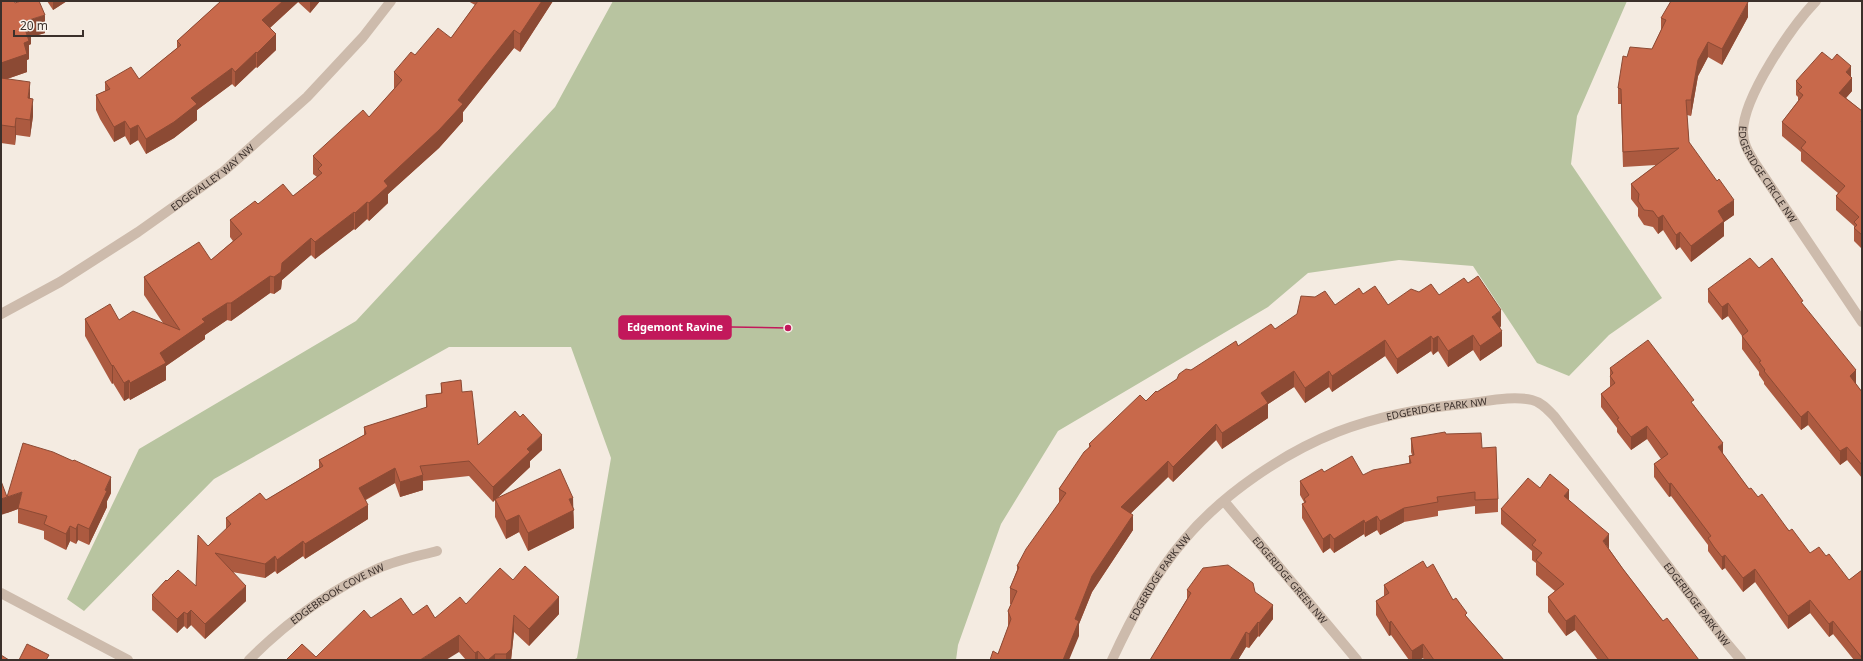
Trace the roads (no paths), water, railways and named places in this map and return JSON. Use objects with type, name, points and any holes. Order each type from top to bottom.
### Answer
[{"type":"street","name":"EDGEVALLEY WAY NW","points":[[1,314],[60,282],[138,232],[224,171],[307,98],[363,37],[392,1]]},
{"type":"street","name":"EDGERIDGE CIRCLE NW","points":[[1816,1],[1784,42],[1761,79],[1745,117],[1743,132],[1745,143],[1755,163],[1862,322]]},
{"type":"street","name":"EDGERIDGE PARK NW","points":[[1112,660],[1131,618],[1159,572],[1185,538],[1224,501],[1276,462],[1336,432],[1396,414],[1516,399],[1533,400],[1544,406],[1554,416],[1720,635],[1742,660]]},
{"type":"street","name":"EDGERIDGE GREEN NW","points":[[1224,501],[1357,660]]},
{"type":"street","name":"EDGEBROOK COVE NW","points":[[249,660],[271,638],[334,591],[380,568],[438,551]]},
{"type":"street","points":[[1,593],[128,660]]},
{"type":"place","name":"Edgemont Ravine","points":[[788,328]]}]
